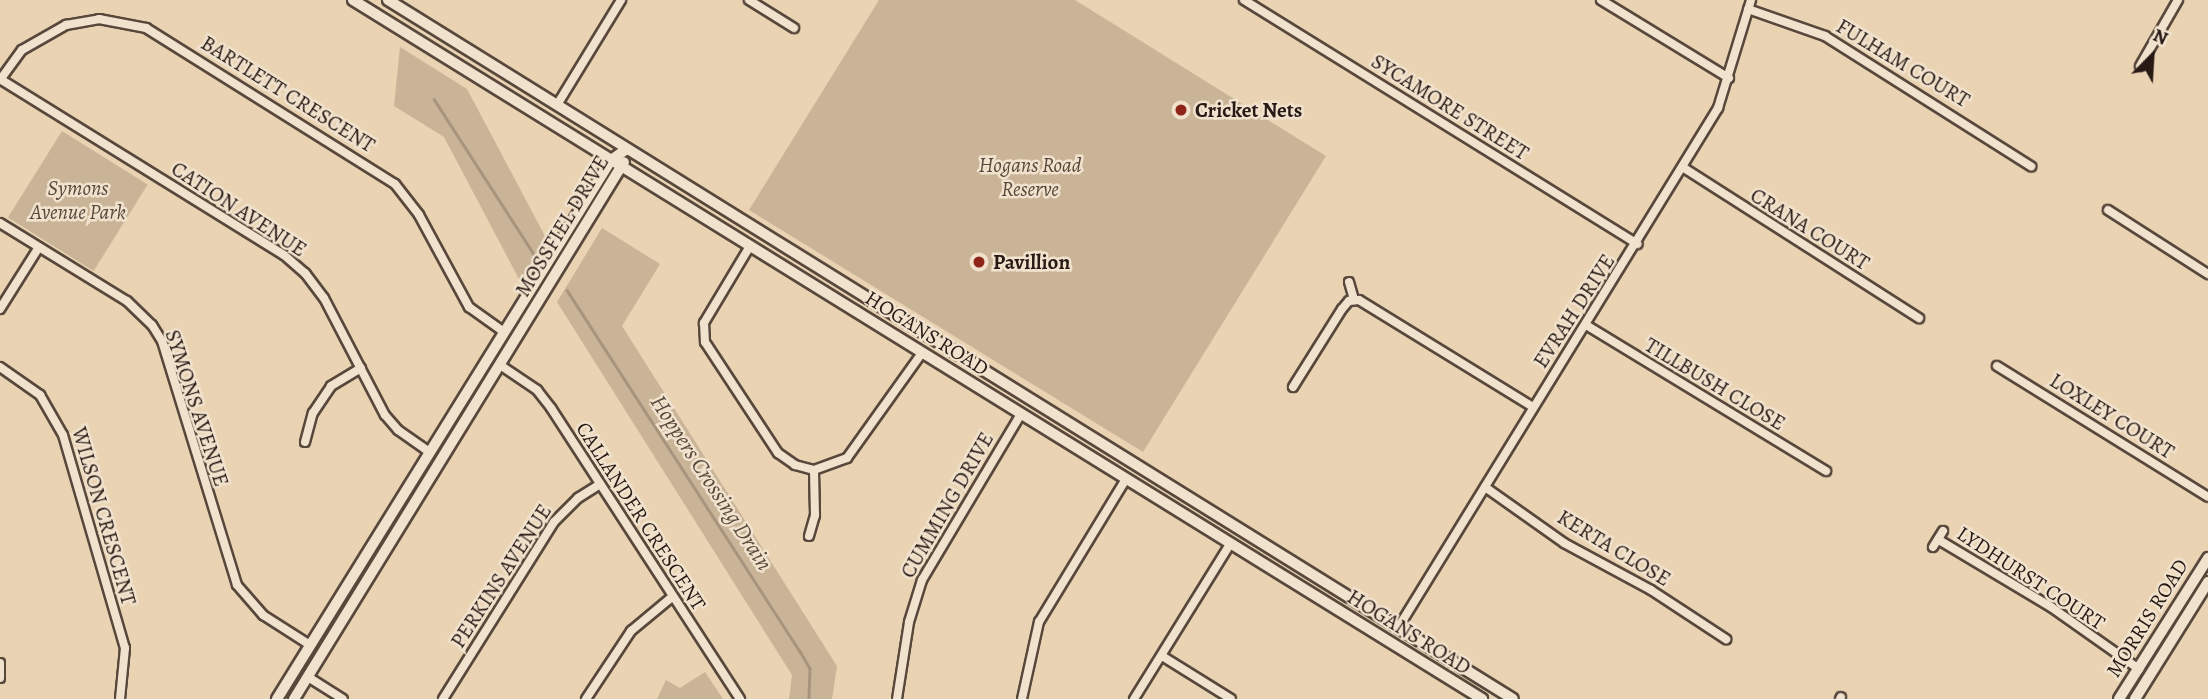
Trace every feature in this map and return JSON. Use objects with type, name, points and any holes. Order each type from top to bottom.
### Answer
[{"type":"street","name":"HOGANS ROAD","points":[[352,0],[1482,699]]},
{"type":"street","points":[[557,105],[621,0]]},
{"type":"street","points":[[749,0],[794,28]]},
{"type":"street","name":"SYCAMORE STREET","points":[[1244,0],[1638,244]]},
{"type":"street","points":[[1601,0],[1729,78]]},
{"type":"street","points":[[2140,66],[2178,0]]},
{"type":"street","name":"HOGANS ROAD","points":[[393,1],[1513,699]]},
{"type":"street","points":[[384,20],[393,1]]},
{"type":"street","name":"EVRAH DRIVE","points":[[1398,628],[1533,407],[1638,244],[1718,108],[1749,5]]},
{"type":"street","name":"FULHAM COURT","points":[[1749,5],[1825,36],[2031,166]]},
{"type":"street","name":"BARTLETT CRESCENT","points":[[0,80],[22,50],[66,25],[99,19],[146,28],[395,184],[419,215],[469,307],[504,332]]},
{"type":"street","name":"CATION AVENUE","points":[[0,80],[284,255],[324,298],[398,430],[430,452]]},
{"type":"street","name":"MOSSFIEL DRIVE","points":[[277,699],[611,160],[627,149]]},
{"type":"street","name":"MOSSFIEL DRIVE","points":[[294,699],[623,168],[627,149]]},
{"type":"street","name":"CRANA COURT","points":[[1684,168],[1919,318]]},
{"type":"street","points":[[2108,210],[2208,274]]},
{"type":"street","name":"SYMONS AVENUE","points":[[0,223],[127,301],[152,325],[162,341],[237,585],[263,615],[310,645]]},
{"type":"street","points":[[750,246],[705,323],[705,342],[778,453],[794,465],[814,470],[847,458],[922,353]]},
{"type":"street","points":[[0,309],[39,247]]},
{"type":"street","points":[[1349,282],[1354,300]]},
{"type":"street","points":[[1293,387],[1342,309],[1354,300]]},
{"type":"street","points":[[1354,300],[1375,307],[1533,407]]},
{"type":"street","name":"TILLBUSH CLOSE","points":[[1586,325],[1826,471]]},
{"type":"street","points":[[504,332],[516,340]]},
{"type":"street","points":[[489,357],[500,365]]},
{"type":"street","name":"CALLANDER CRESCENT","points":[[500,365],[537,390],[740,699]]},
{"type":"street","name":"LOXLEY COURT","points":[[1997,366],[2208,497]]},
{"type":"street","name":"WILSON CRESCENT","points":[[0,367],[40,395],[63,435],[125,648],[120,699]]},
{"type":"street","points":[[305,442],[313,413],[331,386],[361,368]]},
{"type":"street","points":[[1021,414],[1031,400]]},
{"type":"street","name":"CUMMING DRIVE","points":[[897,699],[909,622],[922,580],[1021,414]]},
{"type":"street","points":[[1101,463],[1105,443]]},
{"type":"street","points":[[430,452],[442,459]]},
{"type":"street","points":[[809,536],[815,515],[814,470]]},
{"type":"street","points":[[1022,699],[1039,622],[1126,479]]},
{"type":"street","name":"PERKINS AVENUE","points":[[443,699],[554,522],[578,498],[600,484]]},
{"type":"street","name":"KERTA CLOSE","points":[[1485,487],[1564,543],[1651,590],[1726,639]]},
{"type":"street","name":"LYDHURST COURT","points":[[1943,531],[1936,543],[2052,607],[2138,668]]},
{"type":"street","points":[[1134,699],[1230,544]]},
{"type":"street","name":"MORRIS ROAD","points":[[2119,699],[2208,558]]},
{"type":"street","name":"MORRIS ROAD","points":[[2135,699],[2208,582]]},
{"type":"street","points":[[586,699],[625,638],[672,597]]},
{"type":"street","points":[[1390,642],[1398,628]]},
{"type":"street","points":[[310,645],[322,653]]},
{"type":"street","points":[[1162,656],[1231,699]]},
{"type":"street","points":[[0,663],[0,678]]},
{"type":"street","points":[[296,669],[343,699]]},
{"type":"green space","name":"Hogans Road Reserve","points":[[879,0],[1075,0],[1326,156],[1143,452],[749,210]]},
{"type":"green space","points":[[400,47],[467,89],[546,238],[520,281],[444,137],[394,106]]},
{"type":"green space","name":"Symons Avenue Park","points":[[62,131],[148,185],[94,271],[8,218]]},
{"type":"green space","points":[[602,228],[660,264],[622,326],[837,666],[832,699],[789,699],[792,675],[557,302]]},
{"type":"green space","points":[[705,672],[723,699],[657,699],[666,680],[680,688]]},
{"type":"waterway","name":"Hoppers Crossing Drain","points":[[434,99],[534,254]]},
{"type":"waterway","name":"Hoppers Crossing Drain","points":[[567,290],[800,651],[810,668],[809,699]]},
{"type":"place","name":"Cricket Nets","points":[[1181,110]]},
{"type":"place","name":"Pavillion","points":[[979,262]]}]
